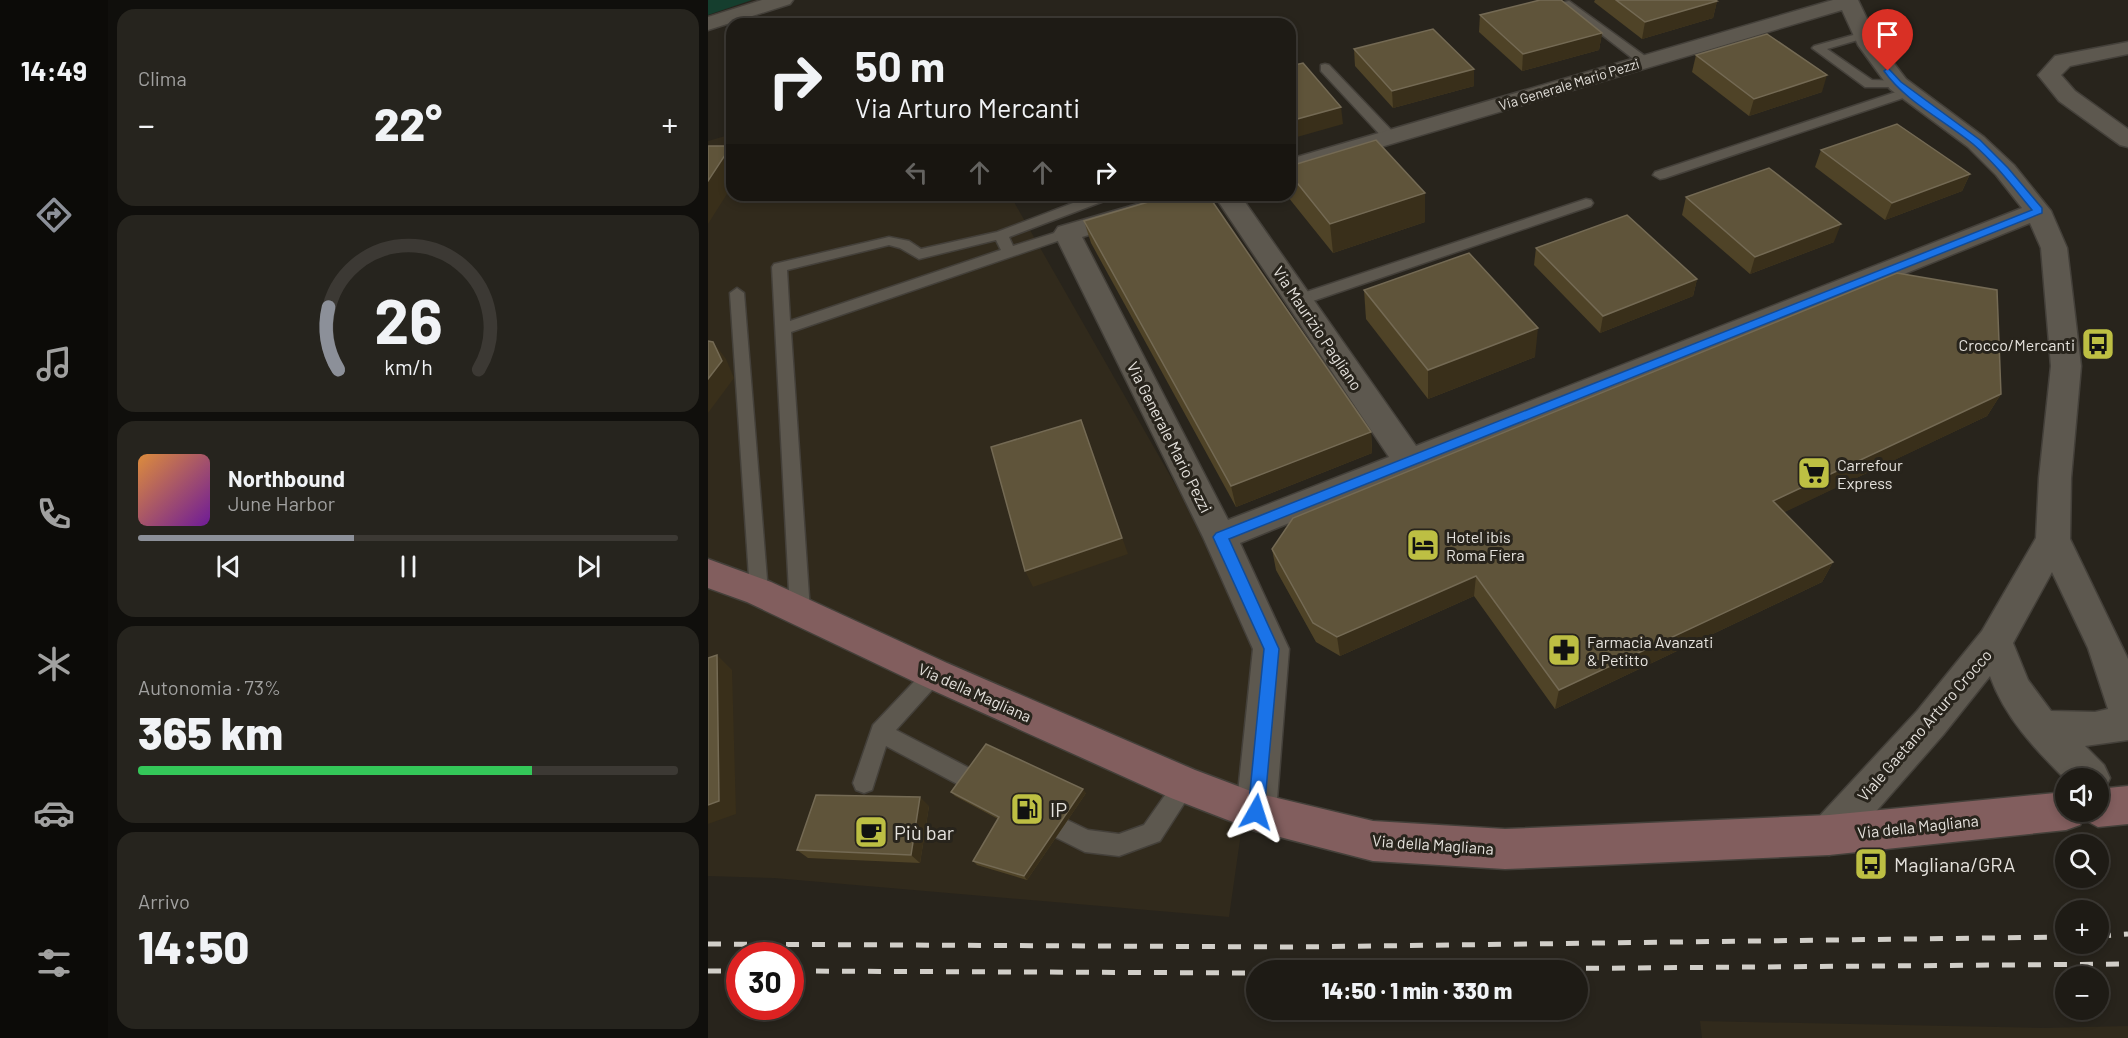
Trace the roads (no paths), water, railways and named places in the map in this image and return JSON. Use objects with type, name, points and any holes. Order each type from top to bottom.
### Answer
[{"type":"main road","name":"Via della Magliana","points":[[708,573],[759,592],[934,674],[1185,785],[1256,812],[1373,841],[1506,849],[1829,835],[2055,813]]},
{"type":"street","points":[[727,18],[783,0]]},
{"type":"street","name":"Viale Gaetano Arturo Crocco","points":[[1829,835],[1930,723],[1995,642],[2053,539],[2055,478],[2066,366],[2054,248],[2038,211],[2005,170],[1976,142],[1903,88],[1869,45],[1848,1]]},
{"type":"street","name":"Via Generale Mario Pezzi","points":[[1296,165],[1848,1]]},
{"type":"street","points":[[708,24],[726,18]]},
{"type":"street","points":[[2128,48],[2063,61],[2049,75],[2067,96],[2128,140]]},
{"type":"street","points":[[1067,233],[1176,201]]},
{"type":"street","name":"Via Maurizio Pagliano","points":[[1231,201],[1409,461]]},
{"type":"street","points":[[1220,537],[2038,211]]},
{"type":"street","name":"Via Generale Mario Pezzi","points":[[1067,233],[1220,537],[1271,649],[1256,812]]},
{"type":"street","name":"Viale Gaetano Arturo Crocco","points":[[2053,539],[2117,657],[2120,684],[2128,713]]},
{"type":"street","name":"Viale Gaetano Arturo Crocco","points":[[1995,642],[2013,689],[2041,728],[2080,768]]},
{"type":"street","points":[[2041,728],[2095,729],[2128,723]]},
{"type":"lane","points":[[1569,4],[1645,62]]},
{"type":"lane","points":[[1864,35],[1818,48],[1869,84],[1903,88]]},
{"type":"lane","points":[[1325,68],[1390,138]]},
{"type":"lane","points":[[1660,175],[1903,88]]},
{"type":"lane","points":[[800,611],[779,267],[889,241],[904,244],[919,254],[1001,235],[1091,201]]},
{"type":"lane","points":[[1299,300],[1586,203]]},
{"type":"lane","points":[[783,329],[1067,233]]},
{"type":"lane","points":[[1001,235],[1010,254]]},
{"type":"lane","points":[[737,293],[759,592]]},
{"type":"lane","points":[[864,783],[880,732],[934,674]]},
{"type":"lane","points":[[880,732],[967,778]]},
{"type":"lane","points":[[1063,829],[1085,841],[1119,845],[1152,833],[1185,785]]},
{"type":"railway","points":[[2109,935],[2128,934]]},
{"type":"railway","points":[[708,944],[1292,947],[2055,937]]},
{"type":"railway","points":[[1588,968],[2128,964]]},
{"type":"railway","points":[[708,971],[726,971]]},
{"type":"railway","points":[[804,971],[1246,973]]},
{"type":"place","name":"Crocco/Mercanti","points":[[2098,344]]},
{"type":"place","name":"Carrefour Express","points":[[1814,473]]},
{"type":"place","name":"Hotel ibis Roma Fiera","points":[[1423,545]]},
{"type":"place","name":"Farmacia Avanzati & Petitto","points":[[1564,650]]},
{"type":"place","name":"IP","points":[[1027,809]]},
{"type":"place","name":"Più bar","points":[[871,832]]},
{"type":"place","name":"Magliana/GRA","points":[[1871,864]]}]
